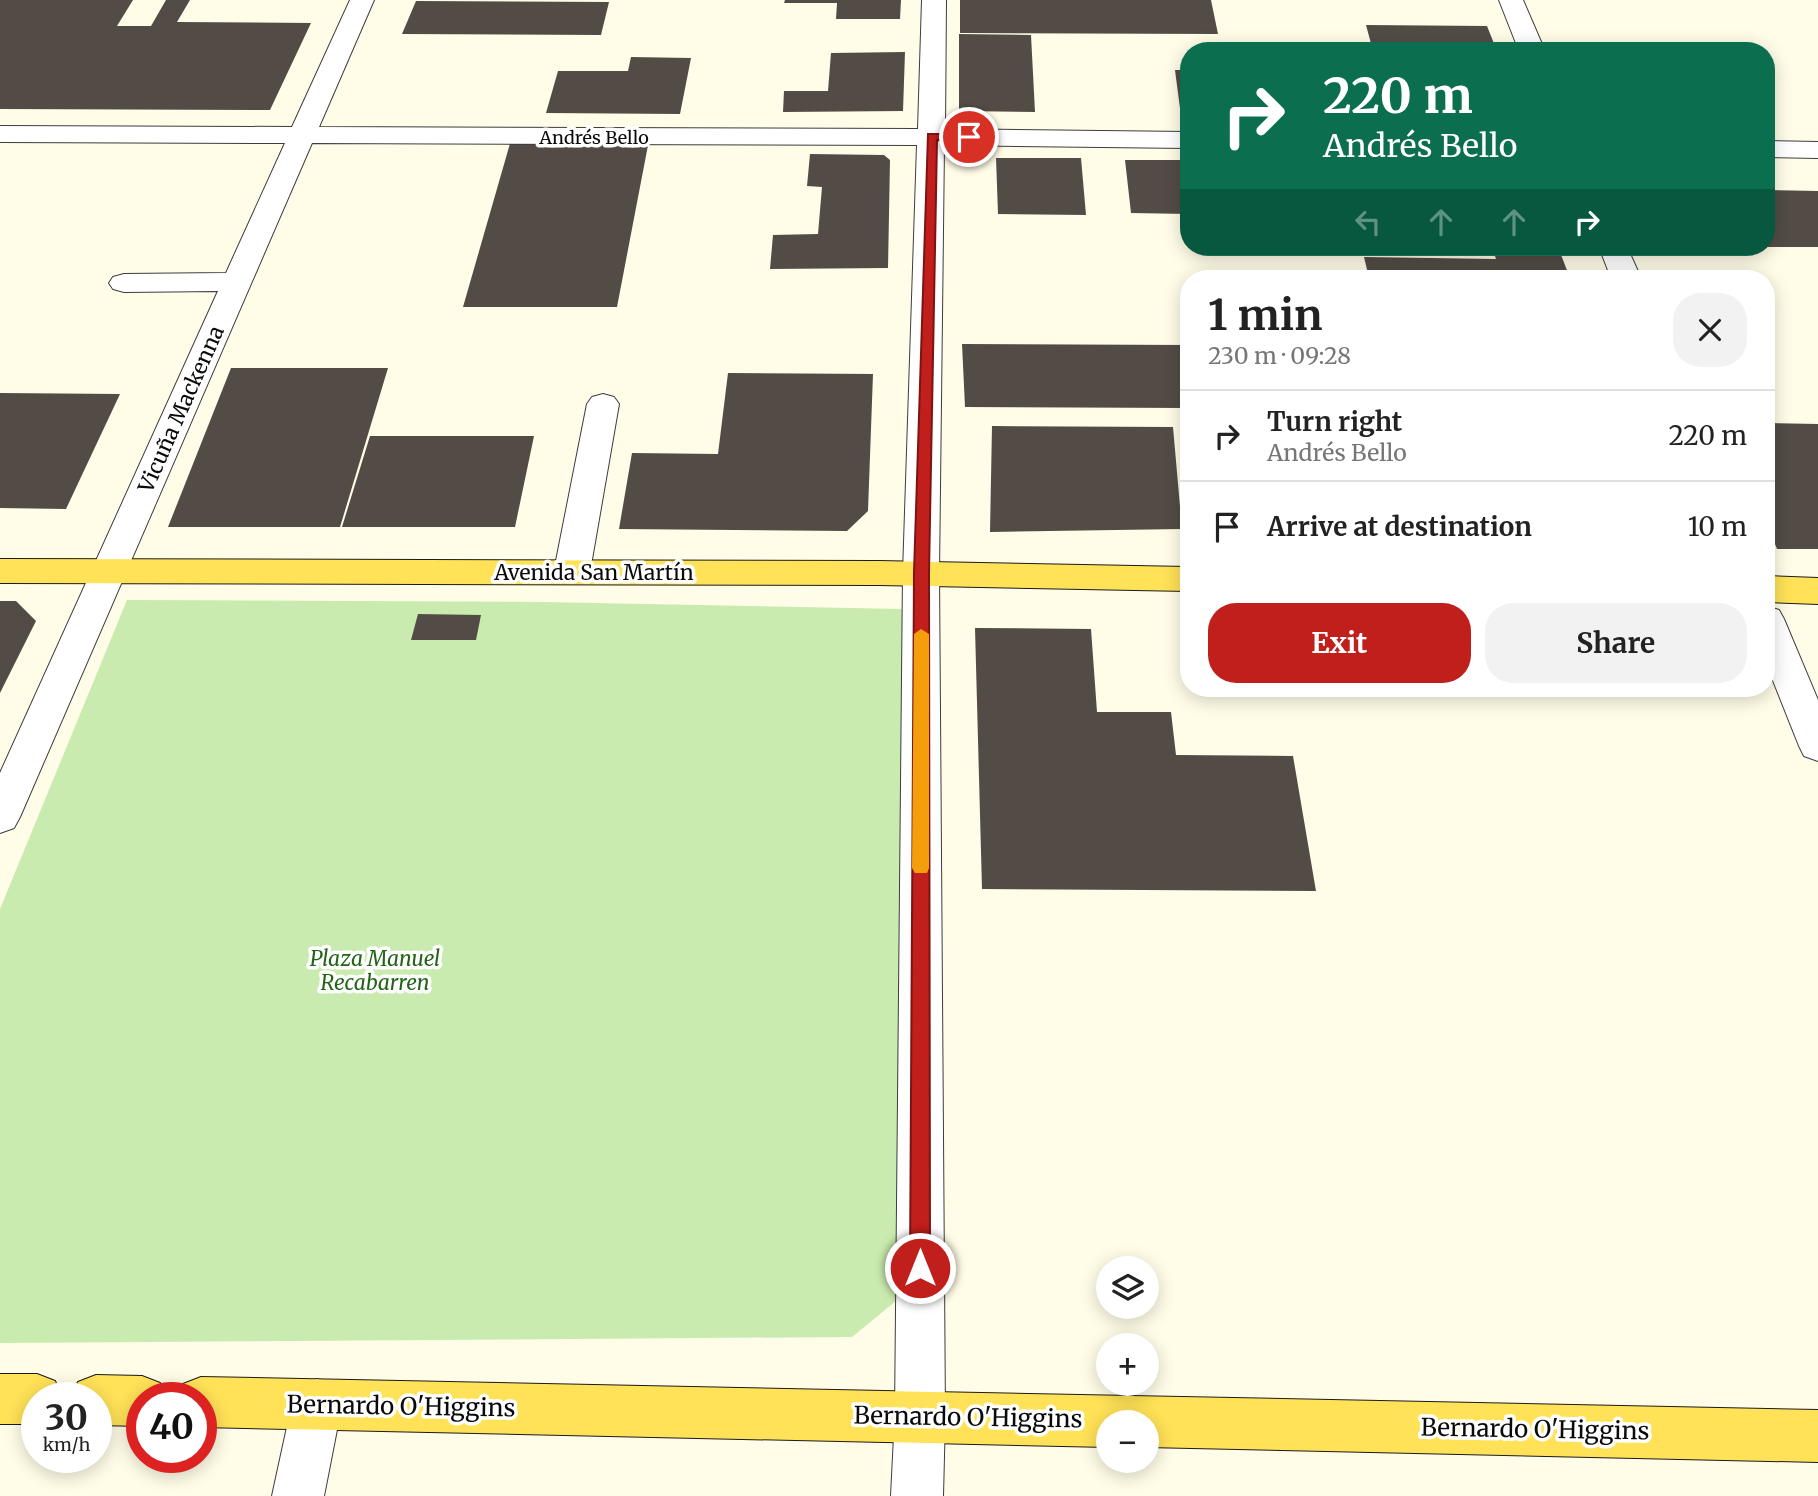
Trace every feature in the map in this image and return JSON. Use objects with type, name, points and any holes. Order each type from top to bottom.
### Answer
[{"type":"main road","name":"Avenida San Martín","points":[[0,571],[921,573],[1180,579]]},
{"type":"main road","points":[[1775,589],[1818,591]]},
{"type":"main road","points":[[0,1399],[21,1399]]},
{"type":"main road","name":"Bernardo O'Higgins","points":[[217,1402],[1818,1436]]},
{"type":"street","name":"Vicuña Mackenna","points":[[0,817],[362,0]]},
{"type":"street","points":[[917,1496],[920,1416],[921,573],[934,0]]},
{"type":"street","points":[[1511,0],[1528,42]]},
{"type":"street","name":"Andrés Bello","points":[[0,134],[932,137],[1180,141]]},
{"type":"street","points":[[1775,149],[1818,150]]},
{"type":"street","points":[[124,283],[237,282]]},
{"type":"street","points":[[572,571],[603,404]]},
{"type":"street","points":[[1775,641],[1818,746]]},
{"type":"street","points":[[298,1496],[317,1404]]},
{"type":"green space","name":"Plaza Manuel Recabarren","points":[[127,600],[542,602],[901,609],[911,615],[896,1301],[852,1337],[0,1343],[0,909]]},
{"type":"building","points":[[0,0],[133,0],[117,26],[151,26],[166,0],[190,0],[177,22],[311,23],[270,110],[0,109]]},
{"type":"building","points":[[785,0],[901,0],[900,19],[836,19],[837,3],[784,3]]},
{"type":"building","points":[[960,0],[1211,0],[1218,34],[960,33]]},
{"type":"building","points":[[416,1],[609,2],[601,35],[402,34]]},
{"type":"building","points":[[1366,25],[1487,26],[1493,42],[1371,42]]},
{"type":"building","points":[[959,34],[1031,35],[1035,112],[959,111]]},
{"type":"building","points":[[905,52],[903,111],[783,112],[784,91],[828,91],[831,53]]},
{"type":"building","points":[[631,57],[691,58],[680,114],[546,113],[558,71],[628,71]]},
{"type":"building","points":[[1175,70],[1180,70],[1180,108]]},
{"type":"building","points":[[511,140],[649,140],[617,307],[463,307]]},
{"type":"building","points":[[810,154],[884,155],[890,160],[888,268],[770,269],[773,235],[818,234],[822,187],[807,186]]},
{"type":"building","points":[[996,158],[1081,158],[1086,215],[998,214]]},
{"type":"building","points":[[1125,160],[1180,160],[1180,214],[1131,213]]},
{"type":"building","points":[[1775,190],[1818,191],[1818,247],[1775,247]]},
{"type":"building","points":[[1495,256],[1561,256],[1567,270],[1367,270],[1364,257],[1496,259]]},
{"type":"building","points":[[962,344],[1180,345],[1180,408],[965,407]]},
{"type":"building","points":[[231,368],[388,368],[340,527],[168,527]]},
{"type":"building","points":[[728,373],[873,374],[868,511],[847,531],[619,529],[632,453],[718,454]]},
{"type":"building","points":[[0,393],[120,394],[66,509],[0,508]]},
{"type":"building","points":[[1775,423],[1818,424],[1818,549],[1777,549]]},
{"type":"building","points":[[992,426],[1173,427],[1180,529],[990,532]]},
{"type":"building","points":[[370,436],[534,436],[515,527],[342,527]]},
{"type":"building","points":[[0,601],[16,601],[36,621],[0,693]]},
{"type":"building","points":[[418,614],[481,615],[476,640],[411,640]]},
{"type":"building","points":[[975,628],[1091,629],[1097,712],[1171,712],[1176,755],[1293,756],[1316,891],[982,889]]},
{"type":"slow traffic","points":[[921,634],[921,868]]},
{"type":"route","points":[[920,1268],[921,573],[932,137],[969,137]]}]
